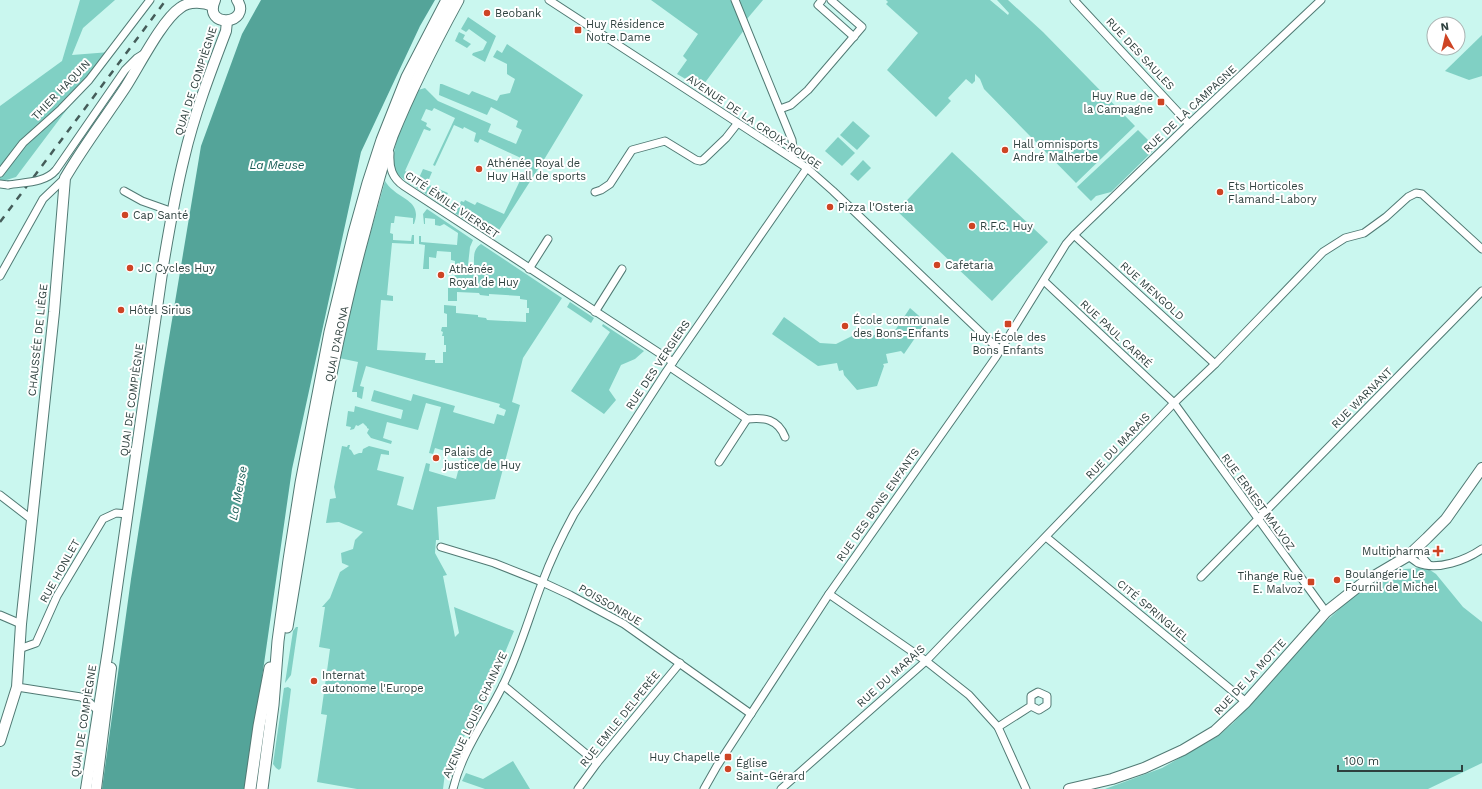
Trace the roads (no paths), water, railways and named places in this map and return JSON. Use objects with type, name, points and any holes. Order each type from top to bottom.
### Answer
[{"type":"main road","name":"QUAI D'ARONA","points":[[262,789],[273,705],[278,641],[300,490],[317,394],[330,332],[354,233],[379,147],[402,87],[447,0]]},
{"type":"main road","name":"QUAI D'ARONA","points":[[273,705],[288,625],[326,396],[352,275],[390,143],[413,86],[458,0]]},
{"type":"main road","points":[[250,789],[259,726],[272,656],[278,641]]},
{"type":"street","name":"THIER HAQUIN","points":[[0,173],[23,143],[61,109],[90,80],[150,0]]},
{"type":"street","points":[[214,3],[213,12],[216,17],[227,21],[233,20],[238,15],[240,9],[237,0]]},
{"type":"street","name":"AVENUE DE LA CROIX-ROUGE","points":[[549,0],[665,74],[737,124],[807,168],[839,196],[1000,349]]},
{"type":"street","points":[[735,0],[792,140],[792,158]]},
{"type":"street","points":[[822,0],[818,5],[854,37]]},
{"type":"street","points":[[780,109],[791,105],[808,90],[862,27],[831,0]]},
{"type":"street","name":"RUE DES SAULES","points":[[1074,0],[1189,124]]},
{"type":"street","name":"RUE DE LA CAMPAGNE","points":[[1074,235],[1321,0]]},
{"type":"street","name":"CHAUSSÉE DE LIÈGE","points":[[0,740],[17,687],[21,624],[54,312],[65,178],[75,160],[125,89],[148,50],[169,19],[180,7],[197,3],[214,3]]},
{"type":"street","name":"QUAI DE COMPIÈGNE","points":[[86,789],[97,710],[107,657],[163,266],[184,158],[195,118],[226,31],[227,21]]},
{"type":"street","points":[[0,184],[8,185],[46,179],[52,175],[125,70],[136,58],[148,50]]},
{"type":"street","points":[[595,192],[610,184],[634,148],[665,141],[696,160],[703,160],[726,138],[737,124]]},
{"type":"street","name":"CITÉ ÉMILE VIERSET","points":[[390,143],[389,163],[396,181],[595,312],[747,419]]},
{"type":"street","name":"RUE DES VERGIERS","points":[[542,582],[562,535],[574,514],[671,365],[807,168]]},
{"type":"street","points":[[0,276],[43,199],[65,178]]},
{"type":"street","points":[[124,191],[142,201],[173,212]]},
{"type":"street","name":"RUE DU MARAIS","points":[[781,789],[926,661],[1174,403],[1215,364],[1323,252],[1345,238],[1364,233],[1386,217],[1408,197],[1416,193],[1422,194],[1482,249]]},
{"type":"street","name":"RUE DES BONS ENFANTS","points":[[704,789],[717,766],[829,594],[1000,349],[1066,244],[1074,235]]},
{"type":"street","name":"RUE MENGOLD","points":[[1074,235],[1215,364]]},
{"type":"street","points":[[529,269],[548,239]]},
{"type":"street","points":[[595,312],[622,269]]},
{"type":"street","name":"RUE PAUL CARRÉ","points":[[1044,281],[1174,403]]},
{"type":"street","name":"RUE WARNANT","points":[[1201,577],[1482,291]]},
{"type":"street","name":"RUE ERNEST MALVOZ","points":[[1174,403],[1257,520],[1326,612]]},
{"type":"street","points":[[719,462],[747,419],[768,419],[782,428],[785,437]]},
{"type":"street","name":"RUE DE LA MOTTE","points":[[1069,789],[1144,768],[1182,750],[1216,731],[1246,702],[1326,612],[1364,582],[1408,556],[1419,546],[1446,519],[1482,468]]},
{"type":"street","points":[[0,495],[31,519]]},
{"type":"street","name":"RUE HONLET","points":[[19,649],[36,643],[57,596],[103,519],[116,514],[128,514]]},
{"type":"street","name":"CITÉ SPRINGUEL","points":[[1046,537],[1246,702]]},
{"type":"street","points":[[1419,546],[1422,557],[1429,565]]},
{"type":"street","name":"POISSONRUE","points":[[441,547],[494,563],[542,582],[624,624],[751,714]]},
{"type":"street","points":[[1408,556],[1419,563],[1429,565],[1445,564],[1470,557],[1482,549]]},
{"type":"street","name":"AVENUE LOUIS CHAINAYE","points":[[453,789],[456,775],[465,756],[503,685],[542,582]]},
{"type":"street","points":[[829,594],[926,661],[969,695],[998,727],[1026,789]]},
{"type":"street","points":[[0,615],[21,624]]},
{"type":"street","points":[[96,789],[111,668],[107,657]]},
{"type":"street","name":"RUE EMILE DELPERÉE","points":[[578,789],[597,763],[680,663]]},
{"type":"street","points":[[503,685],[597,763]]},
{"type":"street","points":[[17,687],[81,697],[97,710]]},
{"type":"street","points":[[998,727],[1031,706]]},
{"type":"water","name":"La Meuse","points":[[261,0],[435,0],[420,26],[361,152],[292,469],[246,789],[102,789],[131,579],[201,146],[242,34]]},
{"type":"railway","points":[[0,222],[166,0]]},
{"type":"place","name":"Beobank","points":[[487,13]]},
{"type":"place","name":"Huy Résidence Notre Dame","points":[[578,30]]},
{"type":"place","name":"Huy Rue de la Campagne","points":[[1161,102]]},
{"type":"place","name":"Hall omnisports André Malherbe","points":[[1005,150]]},
{"type":"place","name":"Athénée Royal de Huy Hall de sports","points":[[479,169]]},
{"type":"place","name":"Ets Horticoles Flamand-Labory","points":[[1220,192]]},
{"type":"place","name":"Pizza l'Osteria","points":[[830,207]]},
{"type":"place","name":"Cap Santé","points":[[125,215]]},
{"type":"place","name":"R.F.C. Huy","points":[[972,226]]},
{"type":"place","name":"Cafetaria","points":[[937,265]]},
{"type":"place","name":"JC Cycles Huy","points":[[130,268]]},
{"type":"place","name":"Athénée Royal de Huy","points":[[441,275]]},
{"type":"place","name":"Hôtel Sirius","points":[[121,310]]},
{"type":"place","name":"Huy École des Bons Enfants","points":[[1008,324]]},
{"type":"place","name":"École communale des Bons-Enfants","points":[[845,326]]},
{"type":"place","name":"Palais de justice de Huy","points":[[436,458]]},
{"type":"place","name":"Multipharma","points":[[1438,551]]},
{"type":"place","name":"Boulangerie Le Fournil de Michel","points":[[1337,580]]},
{"type":"place","name":"Tihange Rue E. Malvoz","points":[[1311,582]]},
{"type":"place","name":"Internat autonome l'Europe","points":[[314,681]]},
{"type":"place","name":"Huy Chapelle","points":[[728,757]]},
{"type":"place","name":"Église Saint-Gérard","points":[[728,769]]}]
